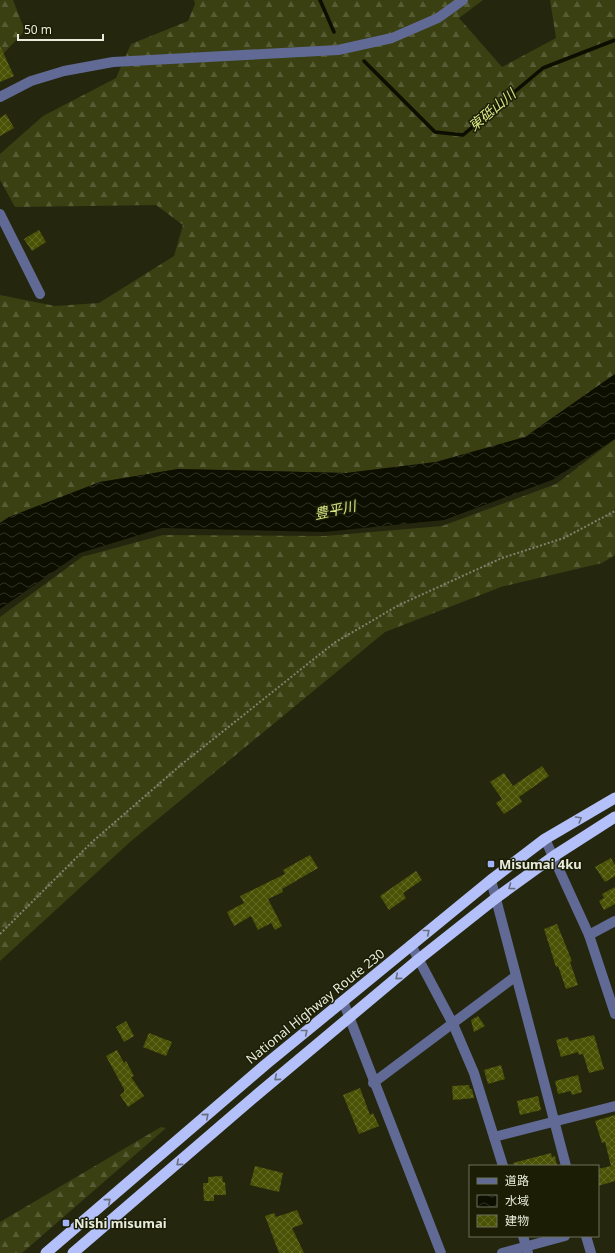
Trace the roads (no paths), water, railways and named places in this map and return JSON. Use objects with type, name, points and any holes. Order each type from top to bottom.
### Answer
[{"type":"highway","name":"National Highway Route 230","points":[[46,1253],[265,1065],[491,880],[545,839],[615,798]]},
{"type":"highway","points":[[73,1253],[419,959],[496,898],[554,856],[615,817]]},
{"type":"street","points":[[0,97],[31,81],[64,71],[113,62],[338,50],[392,38],[438,18],[464,0]]},
{"type":"street","points":[[0,214],[40,294]]},
{"type":"street","points":[[545,839],[554,856],[588,935],[615,1014]]},
{"type":"street","points":[[491,880],[566,1165]]},
{"type":"street","points":[[588,935],[615,921]]},
{"type":"street","points":[[411,945],[453,1024],[474,1073],[502,1165]]},
{"type":"street","points":[[373,1083],[516,976]]},
{"type":"street","points":[[343,1001],[373,1083],[440,1253]]},
{"type":"street","points":[[494,1137],[615,1106]]},
{"type":"street","points":[[523,1237],[527,1250]]},
{"type":"street","points":[[502,1253],[527,1250],[562,1237]]},
{"type":"street","points":[[586,1237],[591,1253]]},
{"type":"water","name":"豊平川","points":[[615,374],[615,439],[552,480],[444,520],[324,532],[162,528],[80,553],[0,609],[0,523],[9,517],[100,482],[178,469],[346,473],[436,462],[525,437]]},
{"type":"waterway","name":"東砥山川","points":[[320,0],[334,32]]},
{"type":"waterway","name":"東砥山川","points":[[364,61],[435,132],[463,135],[543,68],[615,40]]},
{"type":"place","name":"Misumai 4ku","points":[[491,864]]},
{"type":"place","name":"Nishi misumai","points":[[66,1223]]}]
